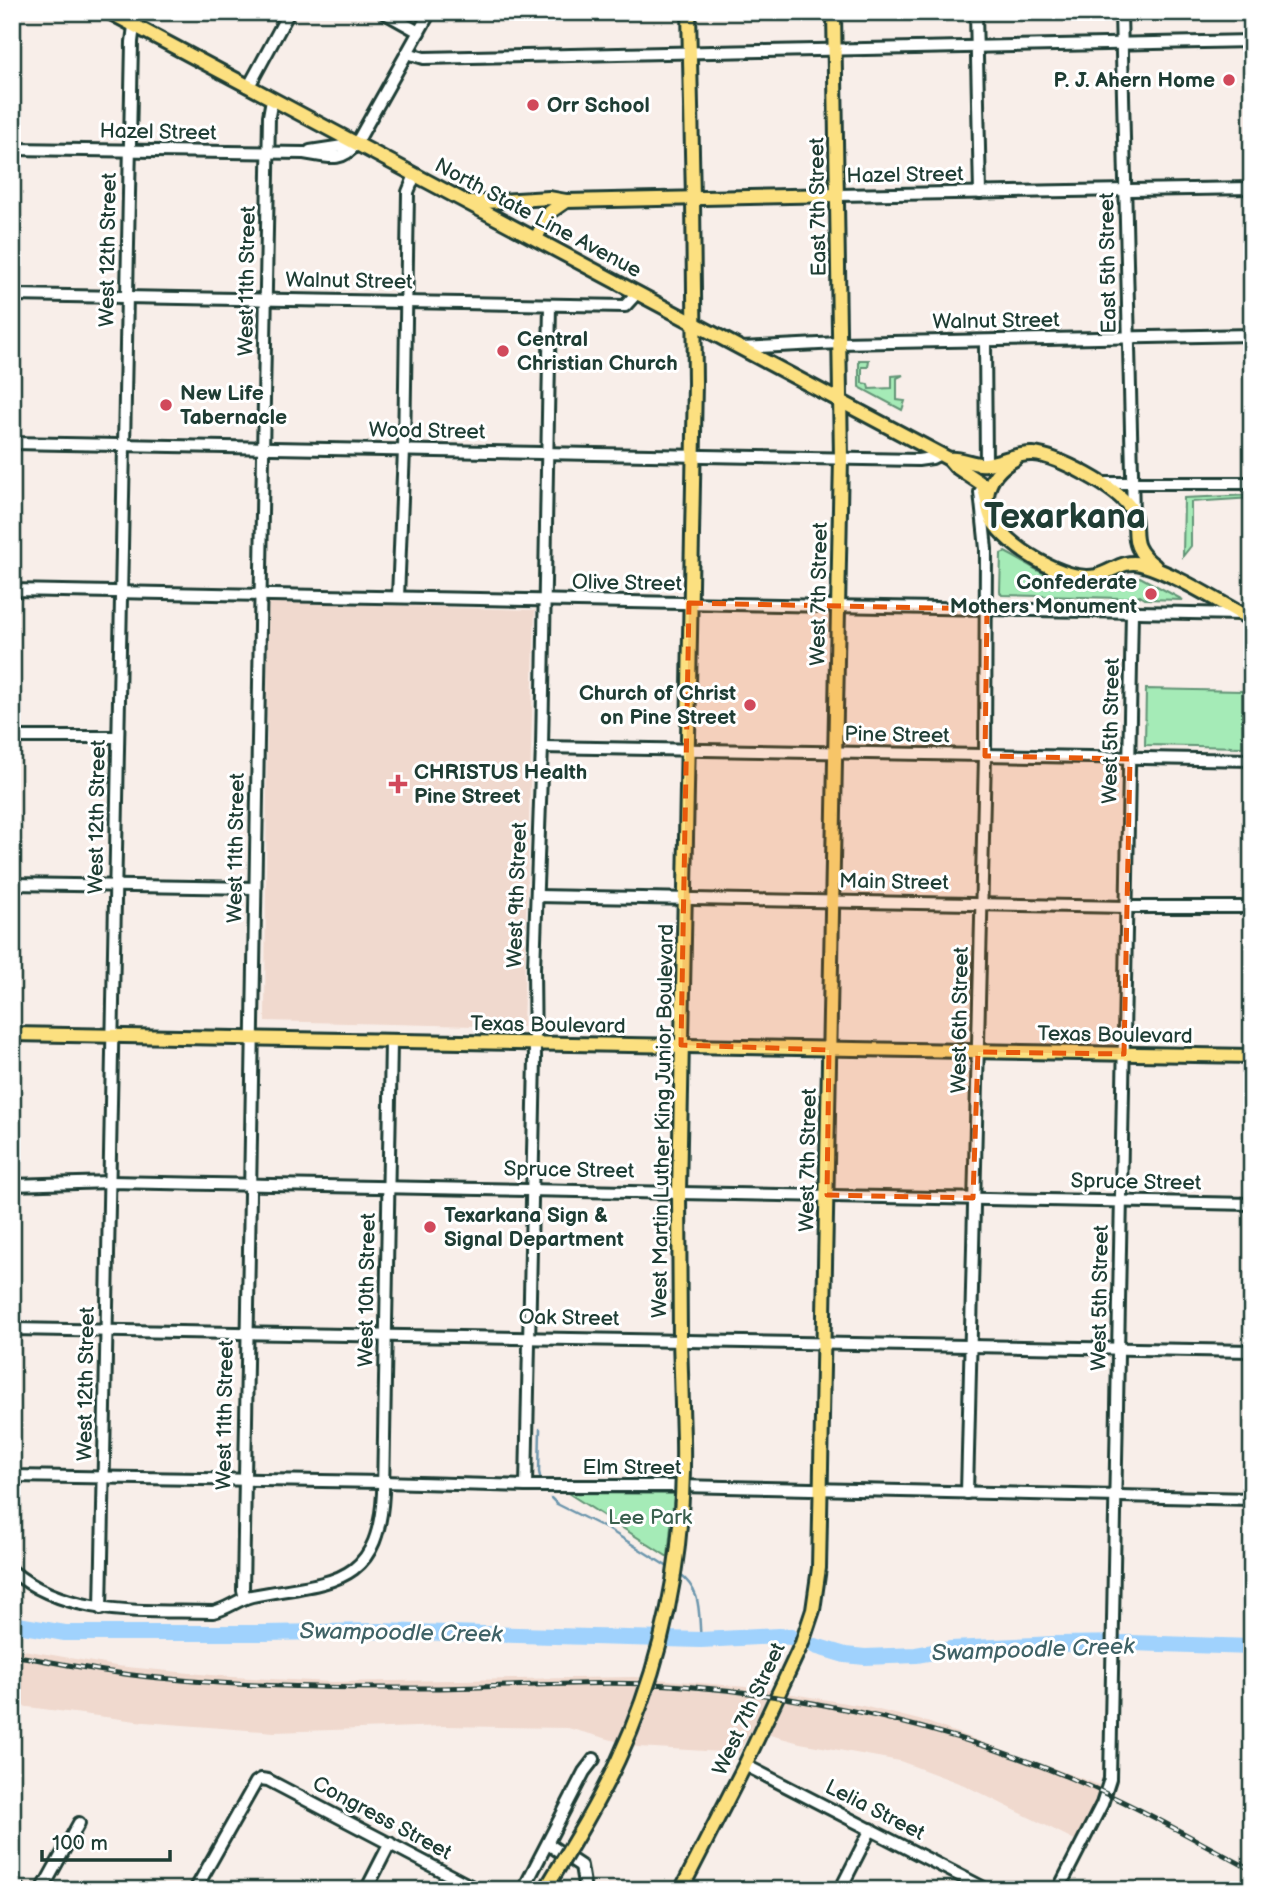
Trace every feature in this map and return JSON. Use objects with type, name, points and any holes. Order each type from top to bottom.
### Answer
[{"type":"main road","name":"North State Line Avenue","points":[[109,12],[945,456],[982,484],[991,517],[1008,539],[1023,550],[1075,577],[1088,578],[1104,574],[1118,565],[1139,563],[1247,617]]},
{"type":"main road","name":"West Martin Luther King Junior Boulevard","points":[[545,1890],[584,1825],[618,1760],[641,1706],[661,1642],[681,1531],[684,1439],[679,1192],[694,323],[689,12]]},
{"type":"main road","name":"East 7th Street","points":[[834,12],[841,401]]},
{"type":"main road","name":"Hazel Street","points":[[468,203],[549,198],[566,201],[837,195]]},
{"type":"main road","points":[[536,238],[550,212],[566,201]]},
{"type":"main road","name":"West 7th Street","points":[[681,1890],[745,1765],[802,1643],[813,1610],[819,1568],[841,401]]},
{"type":"main road","name":"North State Line Avenue","points":[[945,456],[976,464],[1024,455],[1041,456],[1103,483],[1118,493],[1133,513]]},
{"type":"main road","points":[[987,496],[997,473],[1010,461],[1024,455]]},
{"type":"main road","points":[[1118,565],[1127,554],[1134,537],[1133,513]]},
{"type":"main road","name":"North State Line Avenue","points":[[1134,537],[1146,559],[1173,578]]},
{"type":"main road","name":"Texas Boulevard","points":[[12,1034],[1252,1056]]},
{"type":"street","name":"West 12th Street","points":[[101,1609],[126,297],[134,26],[139,12]]},
{"type":"street","points":[[249,86],[289,12]]},
{"type":"street","points":[[383,12],[419,32]]},
{"type":"street","points":[[356,144],[430,12]]},
{"type":"street","points":[[976,12],[980,193]]},
{"type":"street","name":"East 5th Street","points":[[1121,12],[1133,513]]},
{"type":"street","points":[[407,53],[424,58],[1252,41]]},
{"type":"street","name":"West 11th Street","points":[[245,1598],[244,1480],[251,1038],[269,116],[272,99]]},
{"type":"street","name":"Hazel Street","points":[[12,149],[304,153],[344,156],[356,144]]},
{"type":"street","points":[[398,597],[404,450],[408,192],[415,175]]},
{"type":"street","name":"Hazel Street","points":[[837,195],[1252,188]]},
{"type":"street","name":"Walnut Street","points":[[12,295],[625,306],[637,293]]},
{"type":"street","name":"West 9th Street","points":[[526,1486],[534,968],[542,747],[550,305]]},
{"type":"street","name":"Walnut Street","points":[[741,348],[839,343],[1252,335]]},
{"type":"street","points":[[985,341],[986,464]]},
{"type":"street","name":"Wood Street","points":[[12,443],[918,460],[945,456]]},
{"type":"street","name":"West 6th Street","points":[[967,1493],[987,609],[986,547],[980,492],[974,477]]},
{"type":"street","points":[[1103,483],[1252,483]]},
{"type":"street","points":[[986,547],[994,539],[1008,539]]},
{"type":"street","name":"Olive Street","points":[[12,590],[1132,611],[1247,617]]},
{"type":"street","name":"West 5th Street","points":[[1058,1890],[1102,1804],[1108,1786],[1132,611]]},
{"type":"street","points":[[12,737],[118,737]]},
{"type":"street","name":"Pine Street","points":[[542,747],[1252,760]]},
{"type":"street","points":[[12,884],[255,888]]},
{"type":"street","name":"Main Street","points":[[537,895],[1252,907]]},
{"type":"street","name":"West 10th Street","points":[[245,1598],[330,1583],[360,1563],[372,1550],[377,1538],[383,1482],[391,1042]]},
{"type":"street","name":"Spruce Street","points":[[12,1185],[110,1182],[250,1184],[1252,1204]]},
{"type":"street","name":"Oak Street","points":[[12,1328],[1252,1351]]},
{"type":"street","name":"Elm Street","points":[[12,1476],[526,1486],[679,1486],[1252,1499]]},
{"type":"street","points":[[12,1571],[46,1593],[101,1609],[213,1612],[225,1610],[245,1598]]},
{"type":"street","points":[[523,1890],[584,1772],[594,1759]]},
{"type":"street","name":"Lelia Street","points":[[745,1765],[988,1890]]},
{"type":"street","name":"Congress Street","points":[[195,1890],[256,1782],[261,1779],[268,1780],[478,1890]]},
{"type":"street","points":[[42,1890],[79,1823]]},
{"type":"street","points":[[840,1890],[871,1829]]},
{"type":"street","points":[[366,1890],[390,1843]]},
{"type":"street","points":[[548,1844],[581,1866],[585,1890]]},
{"type":"street","points":[[12,1885],[20,1890]]},
{"type":"highlighted area","points":[[689,603],[987,609],[985,756],[1130,759],[1124,1054],[978,1052],[973,1198],[827,1195],[829,1050],[681,1045]]},
{"type":"shaded area","name":"CHRISTUS Health Pine Street","points":[[268,602],[535,610],[523,1027],[265,1021]]},
{"type":"shaded area","points":[[12,1648],[116,1666],[232,1677],[332,1682],[634,1677],[757,1688],[863,1706],[927,1722],[1102,1786],[1077,1841],[964,1785],[900,1761],[800,1743],[751,1730],[739,1753],[638,1747],[568,1728],[444,1726],[275,1732],[144,1722],[20,1706],[12,1704]]},
{"type":"green space","points":[[859,360],[869,360],[868,367],[862,367],[862,383],[868,384],[869,389],[892,388],[892,376],[903,375],[897,378],[897,400],[905,401],[902,410],[859,387]]},
{"type":"green space","points":[[1252,495],[1252,498],[1191,502],[1191,546],[1183,556],[1184,498]]},
{"type":"green space","points":[[1005,552],[1053,579],[1074,586],[1088,587],[1116,579],[1130,582],[1140,577],[1183,600],[1145,599],[1140,596],[1122,598],[1002,595],[1001,554]]},
{"type":"green space","points":[[1146,689],[1242,691],[1242,747],[1145,745]]},
{"type":"green space","name":"Lee Park","points":[[568,1493],[674,1494],[668,1557]]},
{"type":"waterway","points":[[540,1429],[541,1481]]},
{"type":"waterway","points":[[551,1498],[557,1504],[611,1531],[671,1569]]},
{"type":"waterway","points":[[679,1574],[696,1595],[701,1640]]},
{"type":"waterway","name":"Swampoodle Creek","points":[[12,1624],[65,1633],[379,1631],[701,1640],[791,1637]]},
{"type":"waterway","name":"Swampoodle Creek","points":[[815,1646],[845,1655],[865,1657],[916,1655],[951,1649],[1055,1644],[1131,1643],[1252,1647]]},
{"type":"railway","points":[[12,1655],[131,1675],[233,1684],[421,1688],[650,1684],[782,1698],[933,1730],[1029,1762],[1120,1800],[1252,1870]]},
{"type":"place","name":"P. J. Ahern Home","points":[[1229,80]]},
{"type":"place","name":"Orr School","points":[[533,105]]},
{"type":"place","name":"Central Christian Church","points":[[503,351]]},
{"type":"place","name":"New Life Tabernacle","points":[[166,405]]},
{"type":"place","name":"Confederate Mothers Monument","points":[[1151,594]]},
{"type":"place","name":"Church of Christ on Pine Street","points":[[750,705]]},
{"type":"place","name":"CHRISTUS Health Pine Street","points":[[398,784]]},
{"type":"place","name":"Texarkana Sign & Signal Department","points":[[430,1227]]},
{"type":"district","name":"Texarkana","points":[[1065,517]]}]
